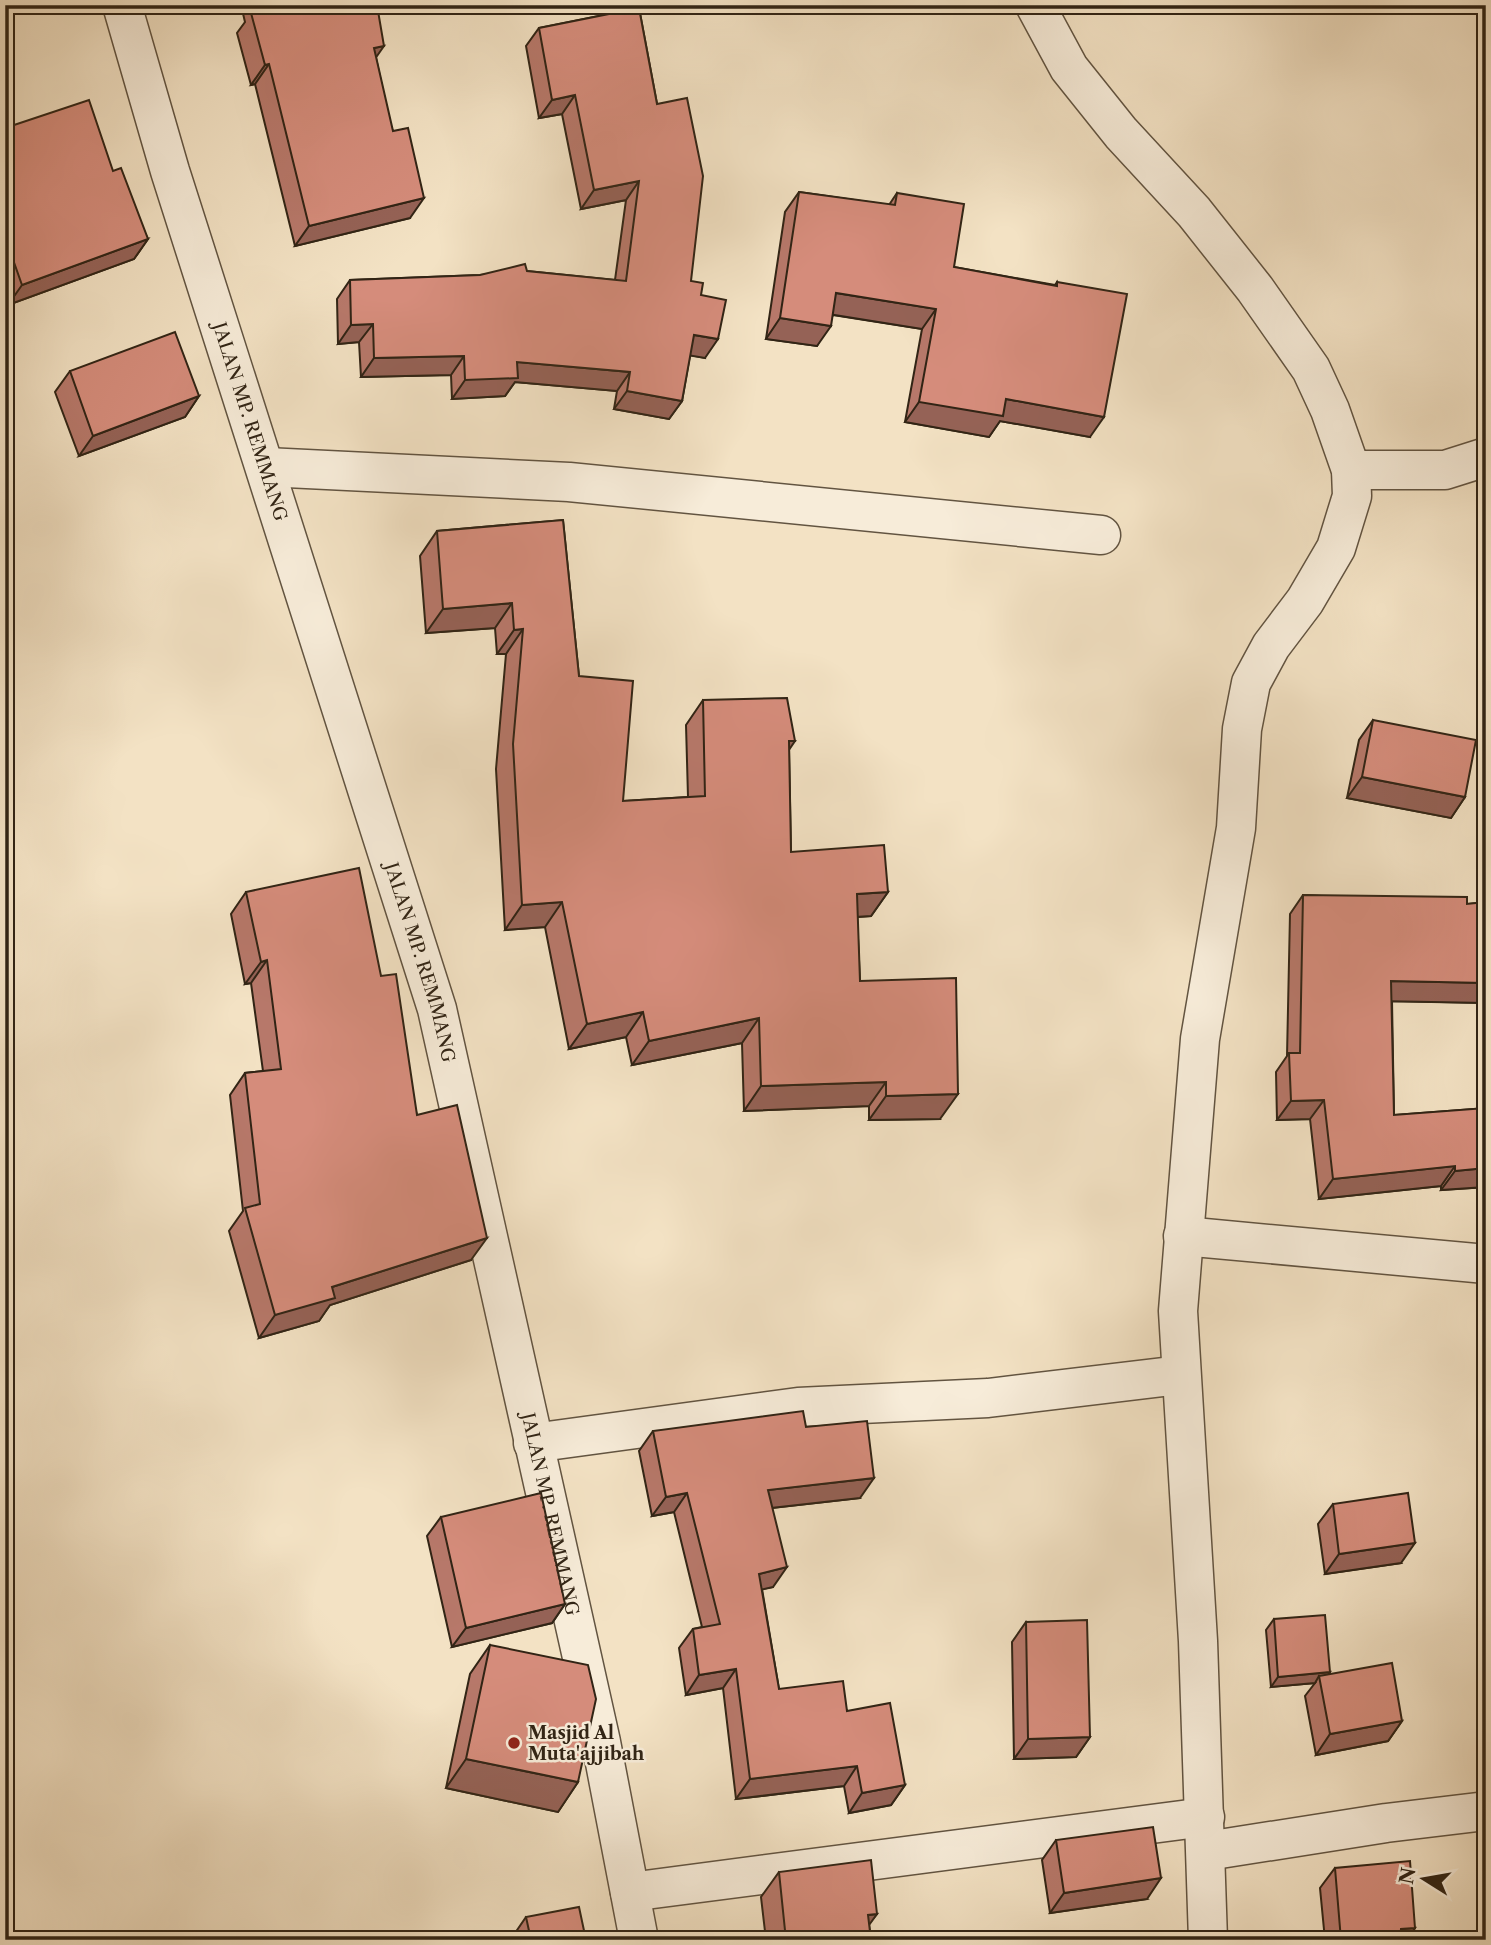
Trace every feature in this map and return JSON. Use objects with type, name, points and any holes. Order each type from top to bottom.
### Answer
[{"type":"street","name":"JALAN MP. REMMANG","points":[[122,5],[170,171],[437,1009],[609,1781],[639,1940]]},
{"type":"street","points":[[1035,5],[1069,68],[1121,133],[1194,212],[1255,289],[1311,369],[1330,410],[1351,470],[1352,496],[1336,548],[1305,601],[1271,646],[1251,683],[1242,729],[1236,828],[1200,1039],[1178,1311],[1197,1628],[1208,1940]]},
{"type":"street","points":[[1351,470],[1445,470],[1486,457]]},
{"type":"street","points":[[266,467],[569,482],[1101,535]]},
{"type":"street","points":[[1182,1236],[1486,1264]]},
{"type":"street","points":[[533,1443],[798,1407],[988,1398],[1180,1375]]},
{"type":"street","points":[[630,1892],[1206,1834],[1386,1823],[1486,1811]]},
{"type":"building","points":[[259,5],[377,5],[384,46],[374,48],[393,131],[408,128],[424,198],[309,226],[269,64],[265,65],[251,13],[260,10]]},
{"type":"building","points":[[639,8],[657,104],[687,98],[703,176],[691,281],[703,283],[701,295],[726,300],[718,339],[694,335],[682,401],[627,391],[630,372],[517,362],[518,378],[465,380],[464,356],[374,358],[373,324],[351,325],[350,280],[480,275],[525,264],[527,271],[626,281],[639,181],[594,190],[575,95],[552,100],[539,28]]},
{"type":"building","points":[[89,100],[113,171],[121,168],[148,239],[22,285],[5,237],[5,128]]},
{"type":"building","points":[[799,192],[895,205],[897,193],[964,204],[954,267],[1057,286],[1057,282],[1127,294],[1104,417],[1006,399],[1003,416],[919,402],[936,309],[836,293],[831,326],[780,318]]},
{"type":"building","points":[[175,332],[199,396],[93,436],[70,371]]},
{"type":"building","points":[[563,520],[579,676],[633,681],[623,801],[705,796],[703,700],[787,698],[795,741],[789,741],[791,852],[884,845],[888,892],[857,894],[860,981],[956,978],[958,1094],[886,1096],[886,1082],[761,1086],[759,1018],[649,1041],[643,1012],[587,1024],[562,902],[522,905],[513,744],[523,629],[514,630],[512,603],[443,609],[437,531]]},
{"type":"building","points":[[1373,720],[1476,740],[1465,797],[1362,777]]},
{"type":"building","points":[[359,868],[381,976],[396,974],[417,1115],[457,1105],[487,1238],[332,1287],[335,1298],[275,1315],[245,1208],[260,1204],[245,1073],[281,1069],[267,960],[261,962],[246,892]]},
{"type":"building","points":[[1303,895],[1467,897],[1467,904],[1486,902],[1486,983],[1391,981],[1394,1115],[1486,1108],[1486,1168],[1455,1171],[1455,1166],[1333,1179],[1324,1100],[1291,1101],[1289,1053],[1300,1053]]},
{"type":"building","points":[[803,1411],[806,1427],[867,1421],[874,1478],[768,1490],[787,1567],[759,1574],[779,1689],[843,1681],[847,1711],[890,1703],[905,1785],[862,1793],[857,1766],[750,1779],[736,1669],[699,1675],[693,1629],[720,1624],[687,1493],[666,1497],[653,1431]]},
{"type":"building","points":[[541,1493],[565,1604],[466,1628],[441,1517]]},
{"type":"building","points":[[1408,1493],[1415,1543],[1339,1554],[1333,1504]]},
{"type":"building","points":[[1325,1615],[1330,1672],[1278,1677],[1274,1619]]},
{"type":"building","points":[[1087,1620],[1090,1737],[1028,1739],[1026,1622]]},
{"type":"building","name":"Masjid Al Muta'ajjibah","points":[[490,1645],[588,1665],[596,1699],[578,1782],[466,1759]]},
{"type":"building","points":[[1392,1663],[1402,1721],[1330,1734],[1319,1676]]},
{"type":"building","points":[[1153,1827],[1161,1878],[1064,1893],[1056,1840]]},
{"type":"building","points":[[871,1860],[877,1914],[868,1915],[871,1940],[786,1940],[779,1872]]},
{"type":"building","points":[[1410,1861],[1415,1928],[1401,1929],[1400,1940],[1341,1940],[1335,1868]]},
{"type":"building","points":[[579,1907],[586,1940],[531,1940],[526,1917]]},
{"type":"place","name":"Masjid Al Muta'ajjibah","points":[[514,1743]]}]
